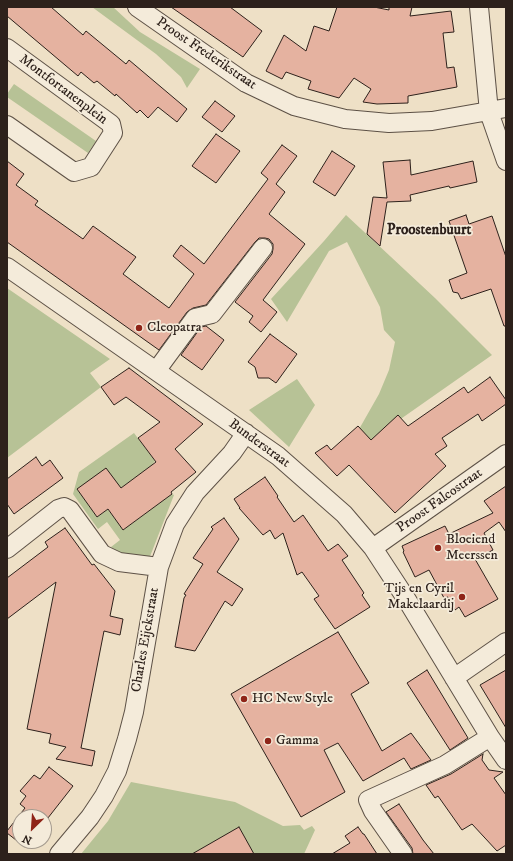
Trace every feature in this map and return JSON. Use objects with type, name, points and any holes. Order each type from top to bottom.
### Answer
[{"type":"street","name":"Proost Frederikstraat","points":[[137,7],[246,83],[294,106],[345,119],[389,122],[432,121],[498,110]]},
{"type":"street","points":[[479,7],[506,161]]},
{"type":"street","name":"Montfortanenplein","points":[[7,125],[74,172],[91,167],[113,133],[111,124],[9,53]]},
{"type":"street","points":[[156,371],[195,318],[212,314],[263,248]]},
{"type":"street","name":"Bunderstraat","points":[[7,266],[278,456],[344,514],[373,548],[407,600],[490,737],[506,760]]},
{"type":"street","name":"Charles Eijckstraat","points":[[59,854],[90,817],[104,796],[117,771],[134,712],[159,567],[175,524],[184,508],[232,453],[246,433]]},
{"type":"street","name":"Proost Falcostraat","points":[[373,548],[506,454]]},
{"type":"street","points":[[7,549],[58,509],[64,507],[70,510],[102,554],[119,562],[159,567]]},
{"type":"street","points":[[454,678],[506,642]]},
{"type":"street","points":[[403,854],[373,811],[368,800],[445,766],[490,737]]},
{"type":"green space","points":[[92,7],[113,7],[140,32],[200,69],[187,88],[181,77],[156,54]]},
{"type":"green space","points":[[14,84],[96,141],[88,153],[7,97],[7,94]]},
{"type":"green space","points":[[346,215],[435,298],[492,355],[365,444],[358,431],[379,394],[389,370],[395,342],[384,330],[380,307],[347,242],[329,251],[287,322],[271,299]]},
{"type":"green space","points":[[7,288],[110,359],[90,373],[101,387],[7,458]]},
{"type":"green space","points":[[297,379],[315,405],[289,447],[249,410]]},
{"type":"green space","points":[[134,433],[155,461],[151,466],[121,488],[77,489],[97,517],[108,509],[123,530],[172,494],[174,495],[149,559],[123,556],[114,551],[111,547],[120,540],[107,522],[98,529],[73,494],[79,472]]},
{"type":"green space","points":[[131,782],[235,802],[283,826],[300,825],[304,830],[312,826],[315,830],[304,854],[81,854],[108,821]]},
{"type":"building","points":[[7,7],[51,7],[83,35],[86,31],[126,64],[129,60],[187,109],[177,122],[158,107],[148,118],[140,110],[137,113],[116,94],[115,96],[97,81],[94,83],[81,72],[78,76],[7,16]]},
{"type":"building","points":[[171,7],[230,7],[262,31],[243,57]]},
{"type":"building","points":[[337,7],[374,7],[389,10],[389,7],[412,7],[410,16],[451,11],[454,32],[443,33],[447,68],[454,67],[457,87],[408,96],[408,103],[377,104],[363,102],[371,89],[354,78],[339,98],[308,89],[311,81],[286,72],[282,79],[266,71],[284,35],[306,51],[314,26],[329,31]]},
{"type":"building","points":[[215,101],[235,116],[222,132],[202,117]]},
{"type":"building","points":[[216,134],[240,151],[216,183],[192,166]]},
{"type":"building","points":[[282,145],[297,156],[276,184],[285,192],[269,214],[305,244],[263,300],[277,312],[261,332],[249,322],[253,316],[235,302],[272,254],[273,244],[269,239],[259,238],[255,242],[206,305],[193,308],[187,312],[159,350],[7,242],[7,161],[24,174],[16,185],[38,201],[35,205],[83,239],[93,226],[136,257],[123,274],[169,308],[194,274],[173,256],[181,245],[204,264],[268,179],[261,173]]},
{"type":"building","points":[[332,151],[355,166],[335,196],[313,182]]},
{"type":"building","points":[[410,160],[411,175],[473,161],[477,182],[450,188],[449,186],[410,195],[411,201],[387,202],[380,246],[367,234],[373,197],[387,198],[383,162]]},
{"type":"building","points":[[466,215],[469,224],[492,216],[506,257],[506,326],[504,326],[491,289],[461,299],[458,293],[453,292],[449,280],[467,273],[449,221]]},
{"type":"building","points":[[206,326],[224,340],[202,370],[181,355],[201,327]]},
{"type":"building","points":[[270,334],[297,354],[276,383],[269,378],[258,378],[255,367],[248,362]]},
{"type":"building","points":[[129,368],[203,424],[175,449],[196,472],[171,492],[172,494],[123,530],[108,509],[97,517],[77,489],[106,468],[121,488],[156,462],[138,438],[160,422],[126,397],[114,405],[101,387]]},
{"type":"building","points":[[490,377],[506,400],[506,404],[482,421],[478,414],[442,438],[447,446],[435,454],[446,466],[395,513],[349,465],[337,476],[315,453],[327,445],[331,450],[358,426],[371,440],[398,415],[408,426],[464,387],[468,393]]},
{"type":"building","points":[[36,457],[42,466],[50,460],[63,478],[14,514],[7,504],[7,479]]},
{"type":"building","points":[[265,477],[294,522],[303,515],[328,551],[338,544],[348,556],[342,560],[364,593],[362,595],[370,607],[335,629],[314,599],[319,596],[302,572],[297,575],[283,533],[275,539],[270,530],[263,535],[239,508],[234,499]]},
{"type":"building","points":[[506,486],[506,532],[499,522],[484,533],[493,550],[475,559],[498,599],[465,617],[459,607],[455,610],[448,597],[444,598],[429,570],[415,577],[403,552],[402,546],[445,526],[449,534],[493,513],[484,501]]},
{"type":"building","points":[[224,518],[239,539],[217,572],[243,589],[232,606],[225,601],[195,651],[175,647],[184,598],[186,595],[184,594],[203,564],[193,558],[213,529],[211,527]]},
{"type":"building","points":[[65,528],[92,565],[94,564],[115,591],[110,616],[123,619],[120,635],[104,631],[81,748],[95,751],[92,766],[56,759],[66,747],[49,743],[51,734],[27,729],[56,582],[7,619],[7,578],[48,547],[45,542]]},
{"type":"building","points":[[338,632],[369,683],[351,694],[382,751],[411,733],[431,760],[411,769],[404,758],[363,781],[338,743],[324,750],[345,792],[301,817],[231,694]]},
{"type":"building","points":[[427,670],[468,738],[450,750],[407,683]]},
{"type":"building","points":[[506,670],[506,728],[480,685]]},
{"type":"building","points":[[483,754],[482,760],[489,770],[503,772],[494,778],[506,795],[506,845],[497,851],[472,824],[462,830],[438,796],[435,798],[426,785],[451,774]]},
{"type":"building","points":[[49,767],[73,786],[52,813],[52,809],[24,809],[25,808],[20,804],[26,796],[20,791],[34,775],[40,779]]},
{"type":"building","points":[[399,804],[434,854],[413,854],[412,848],[386,812]]},
{"type":"building","points":[[12,825],[12,837],[7,833]]},
{"type":"building","points":[[239,827],[254,854],[192,854]]},
{"type":"building","points":[[358,827],[377,854],[332,854],[350,843],[345,836]]},
{"type":"place","name":"Cleopatra","points":[[139,328]]},
{"type":"place","name":"Bloeiend Meerssen","points":[[438,548]]},
{"type":"place","name":"Tijs en Cyril Makelaardij","points":[[462,597]]},
{"type":"place","name":"HC New Style","points":[[244,699]]},
{"type":"place","name":"Gamma","points":[[268,741]]},
{"type":"district","name":"Proostenbuurt","points":[[429,231]]}]
